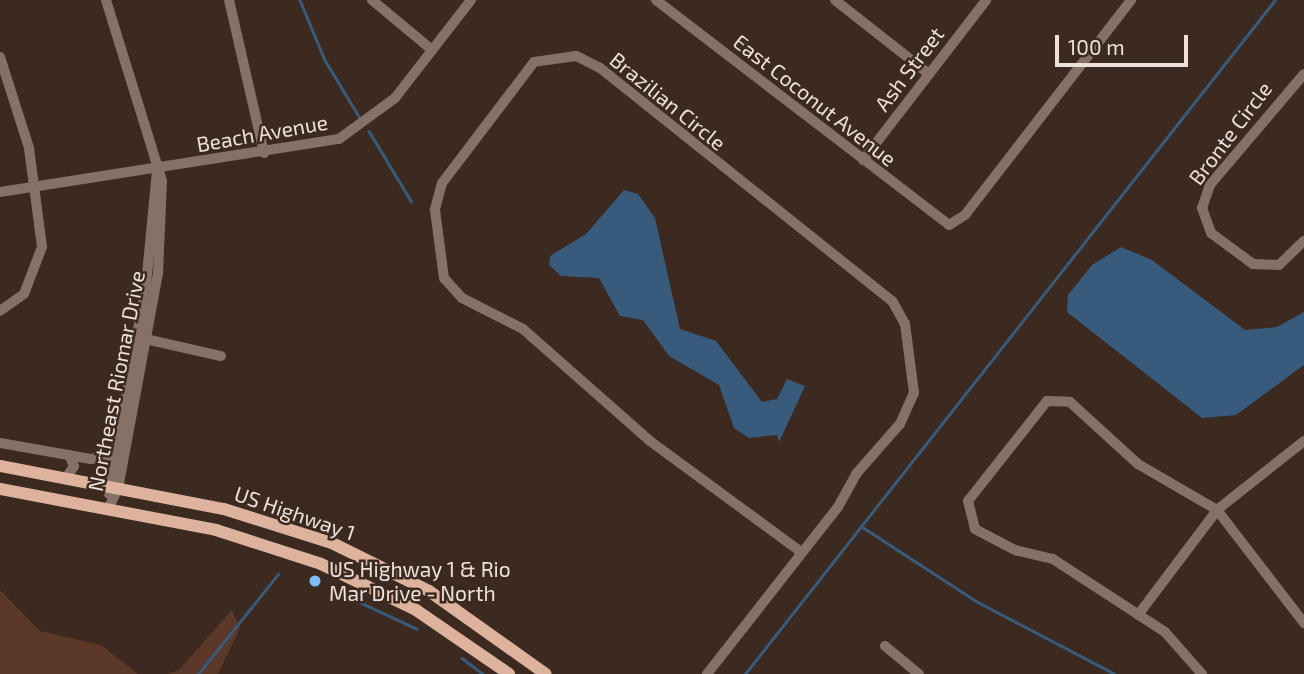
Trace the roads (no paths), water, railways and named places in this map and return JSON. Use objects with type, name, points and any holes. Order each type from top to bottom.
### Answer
[{"type":"main road","name":"US Highway 1","points":[[0,466],[224,509],[332,543],[429,591],[547,674]]},
{"type":"main road","name":"US Highway 1","points":[[0,489],[216,530],[321,564],[416,610],[509,674]]},
{"type":"street","name":"Northeast Riomar Drive","points":[[106,0],[157,170],[162,228],[108,509]]},
{"type":"street","points":[[229,0],[264,153]]},
{"type":"street","points":[[372,0],[432,50]]},
{"type":"street","name":"Beach Avenue","points":[[0,192],[264,153],[359,130],[432,50],[471,0]]},
{"type":"street","name":"East Coconut Avenue","points":[[656,0],[938,220],[953,225],[1131,0]]},
{"type":"street","points":[[835,0],[929,74]]},
{"type":"street","name":"Ash Street","points":[[863,160],[986,0]]},
{"type":"street","name":"Brazilian Circle","points":[[707,674],[802,552],[900,425],[914,393],[905,324],[892,301],[600,68],[576,56],[534,62],[442,183],[435,210],[444,278],[462,298],[523,330],[650,440],[802,552]]},
{"type":"street","points":[[0,57],[34,187],[42,247],[24,294],[0,311]]},
{"type":"street","name":"Bronte Circle","points":[[1304,74],[1210,185],[1202,208],[1211,233],[1253,264],[1279,265],[1304,241]]},
{"type":"street","name":"Northeast Riomar Drive","points":[[113,487],[116,454],[141,338]]},
{"type":"street","points":[[141,338],[221,356]]},
{"type":"street","points":[[1202,674],[1165,632],[1053,559],[1017,551],[975,529],[968,501],[1036,413],[1056,399],[1089,416],[1138,464],[1217,510],[1304,623]]},
{"type":"street","points":[[0,443],[101,460],[116,454]]},
{"type":"street","points":[[1138,615],[1217,510],[1302,446]]},
{"type":"street","points":[[66,478],[74,466],[69,455]]},
{"type":"street","points":[[885,646],[919,674]]},
{"type":"water","points":[[624,190],[638,194],[655,218],[680,329],[716,341],[762,402],[777,399],[787,379],[805,386],[779,442],[777,435],[749,438],[734,428],[719,385],[669,356],[643,320],[620,316],[599,278],[561,276],[549,265],[550,256],[586,234]]},
{"type":"water","points":[[1121,247],[1152,260],[1245,330],[1277,327],[1304,312],[1304,365],[1236,415],[1202,418],[1067,312],[1068,295],[1092,265]]},
{"type":"waterway","points":[[300,0],[325,60],[360,118]]},
{"type":"waterway","points":[[745,674],[1275,0]]},
{"type":"waterway","points":[[369,131],[411,201]]},
{"type":"waterway","points":[[861,526],[976,601],[1115,674]]},
{"type":"waterway","points":[[198,674],[278,574]]},
{"type":"waterway","points":[[336,591],[417,629]]},
{"type":"waterway","points":[[462,658],[483,674]]},
{"type":"place","name":"US Highway 1 & Rio Mar Drive - North","points":[[315,581]]}]
